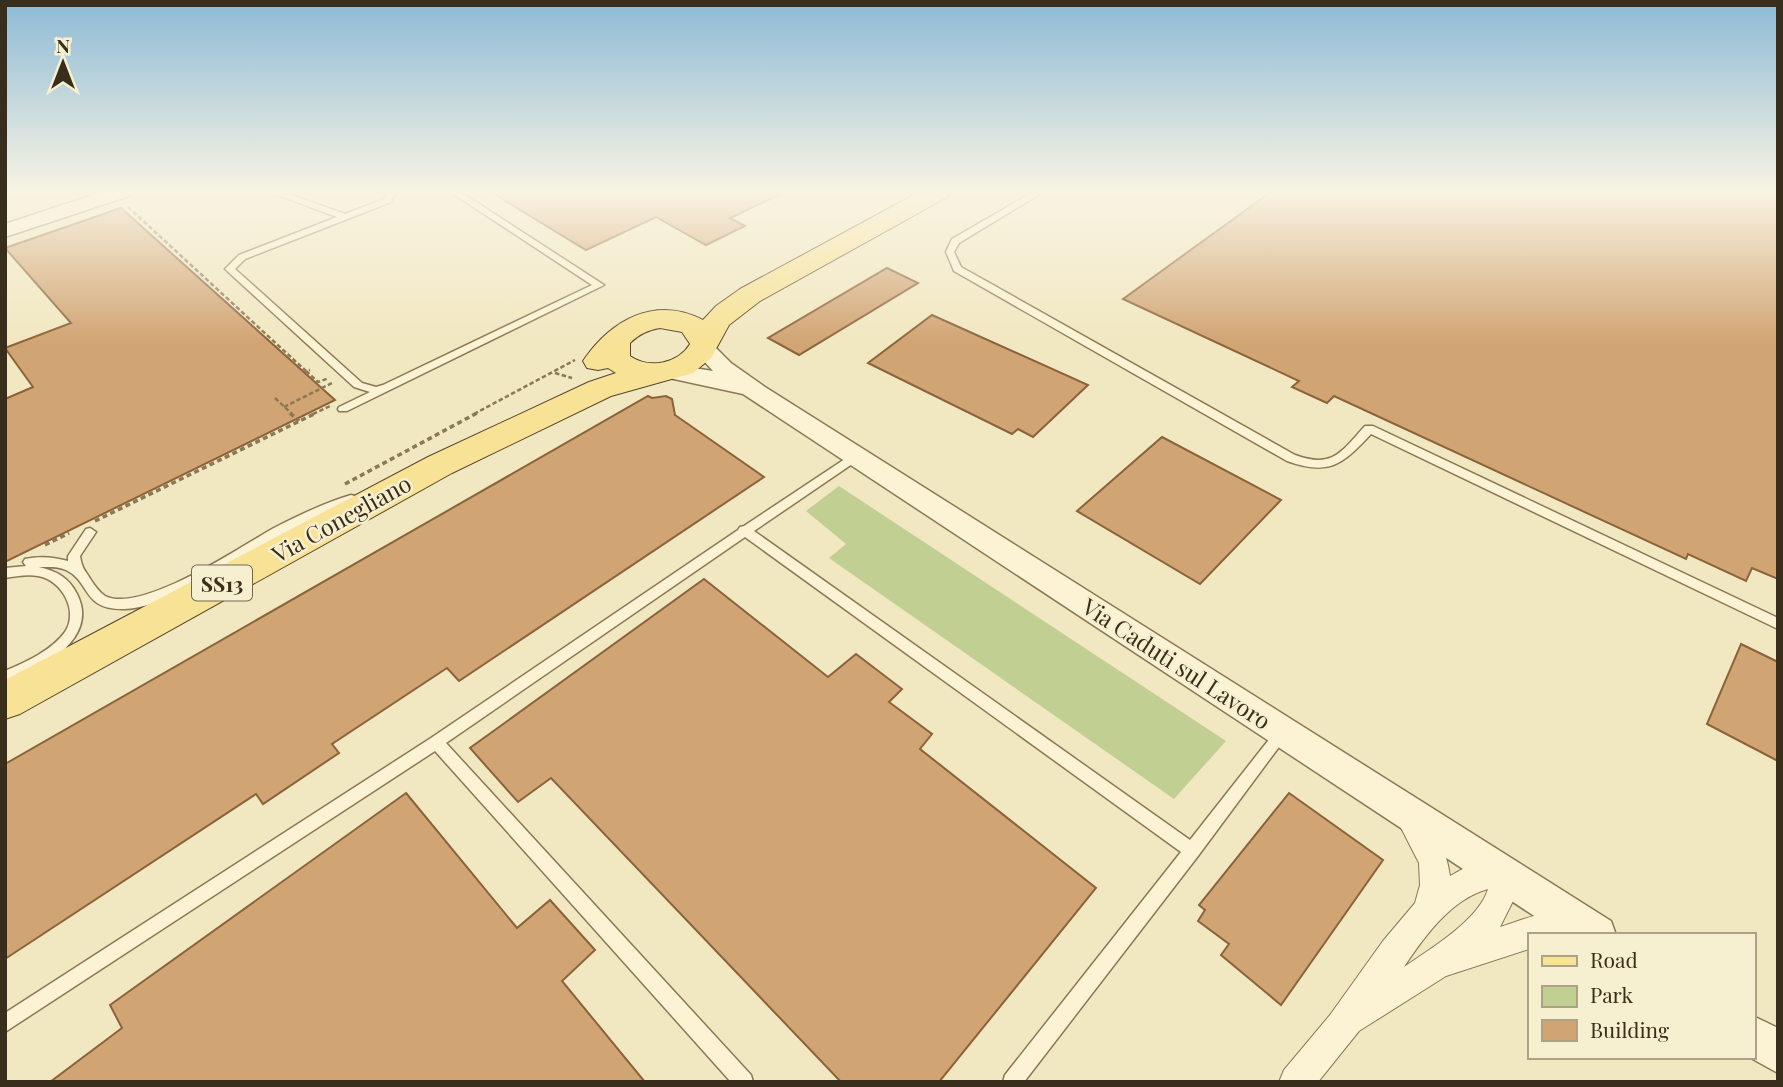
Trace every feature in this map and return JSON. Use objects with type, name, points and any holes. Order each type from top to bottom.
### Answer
[{"type":"main road","points":[[703,345],[722,316],[750,295],[843,242]]},
{"type":"main road","points":[[671,319],[750,295]]},
{"type":"main road","points":[[671,319],[695,327],[702,334],[703,345]]},
{"type":"main road","name":"Via Conegliano","points":[[5,701],[448,461],[575,384],[620,335],[643,323],[671,319]]},
{"type":"main road","points":[[614,344],[613,352],[617,360],[638,371],[660,371]]},
{"type":"main road","name":"Via Conegliano","points":[[448,461],[600,389],[690,362],[703,345]]},
{"type":"street","name":"Via Caduti sul Lavoro","points":[[703,345],[723,369],[757,392],[1591,931]]},
{"type":"street","name":"Via Caduti sul Lavoro","points":[[660,371],[707,377],[757,392]]},
{"type":"street","points":[[1405,811],[1434,860],[1436,890],[1428,911]]},
{"type":"street","points":[[1296,1082],[1348,1020],[1428,911],[1452,890],[1472,879],[1498,872],[1503,885],[1501,898],[1490,916],[1462,943],[1429,968],[1348,1020]]},
{"type":"street","points":[[1530,933],[1547,927],[1591,931]]},
{"type":"street","points":[[1429,968],[1528,934]]},
{"type":"street","points":[[1755,1037],[1778,1052]]},
{"type":"lane","points":[[281,242],[242,257],[230,269],[358,386],[376,390],[387,388]]},
{"type":"lane","points":[[358,386],[356,394],[343,409],[598,285],[531,242]]},
{"type":"lane","points":[[955,242],[950,252],[957,269],[1290,458],[1318,466],[1329,465],[1339,460],[1369,429],[1778,624]]},
{"type":"lane","points":[[5,1023],[436,742],[857,455]]},
{"type":"lane","points":[[87,528],[74,556],[76,571],[93,595],[101,601],[126,604],[151,599],[292,524],[448,461]]},
{"type":"lane","points":[[744,530],[1192,851]]},
{"type":"lane","points":[[29,562],[60,564],[76,571]]},
{"type":"lane","points":[[5,573],[34,570],[55,576],[75,602],[77,611],[75,626],[57,648],[5,678]]},
{"type":"lane","points":[[1012,1082],[1283,732]]},
{"type":"lane","points":[[436,742],[744,1082]]},
{"type":"path","points":[[171,242],[318,382],[328,377],[334,382],[284,407]]},
{"type":"path","points":[[345,484],[555,373],[582,354]]},
{"type":"path","points":[[555,373],[572,378]]},
{"type":"path","points":[[275,398],[299,421]]},
{"type":"path","points":[[42,547],[87,528],[333,405]]},
{"type":"green space","points":[[839,486],[1226,741],[1174,799],[829,558],[846,544],[806,511]]},
{"type":"building","points":[[23,242],[159,242],[335,400],[5,562],[5,399],[33,387],[5,348],[71,323],[5,248]]},
{"type":"building","points":[[572,242],[604,242],[586,250]]},
{"type":"building","points":[[1202,242],[1778,242],[1778,579],[1752,568],[1746,581],[1688,554],[1686,559],[1334,396],[1327,403],[1292,387],[1299,381],[1123,299]]},
{"type":"building","points":[[887,268],[918,283],[799,355],[768,338]]},
{"type":"building","points":[[932,315],[1088,385],[1033,437],[1018,429],[1012,434],[868,363]]},
{"type":"building","points":[[648,396],[666,396],[672,399],[675,415],[764,477],[459,681],[447,668],[332,744],[339,753],[263,804],[256,794],[5,959],[5,764]]},
{"type":"building","points":[[1162,437],[1281,500],[1200,584],[1077,511]]},
{"type":"building","points":[[704,579],[828,677],[856,654],[902,689],[889,702],[932,734],[920,749],[1096,888],[939,1082],[841,1082],[551,778],[518,802],[470,748]]},
{"type":"building","points":[[1741,644],[1778,662],[1778,761],[1707,724]]},
{"type":"building","points":[[406,793],[517,928],[550,900],[595,950],[562,981],[645,1082],[50,1082],[122,1028],[110,1005]]},
{"type":"building","points":[[1289,793],[1383,860],[1281,1005],[1221,955],[1229,944],[1198,921],[1205,910],[1199,905]]}]
